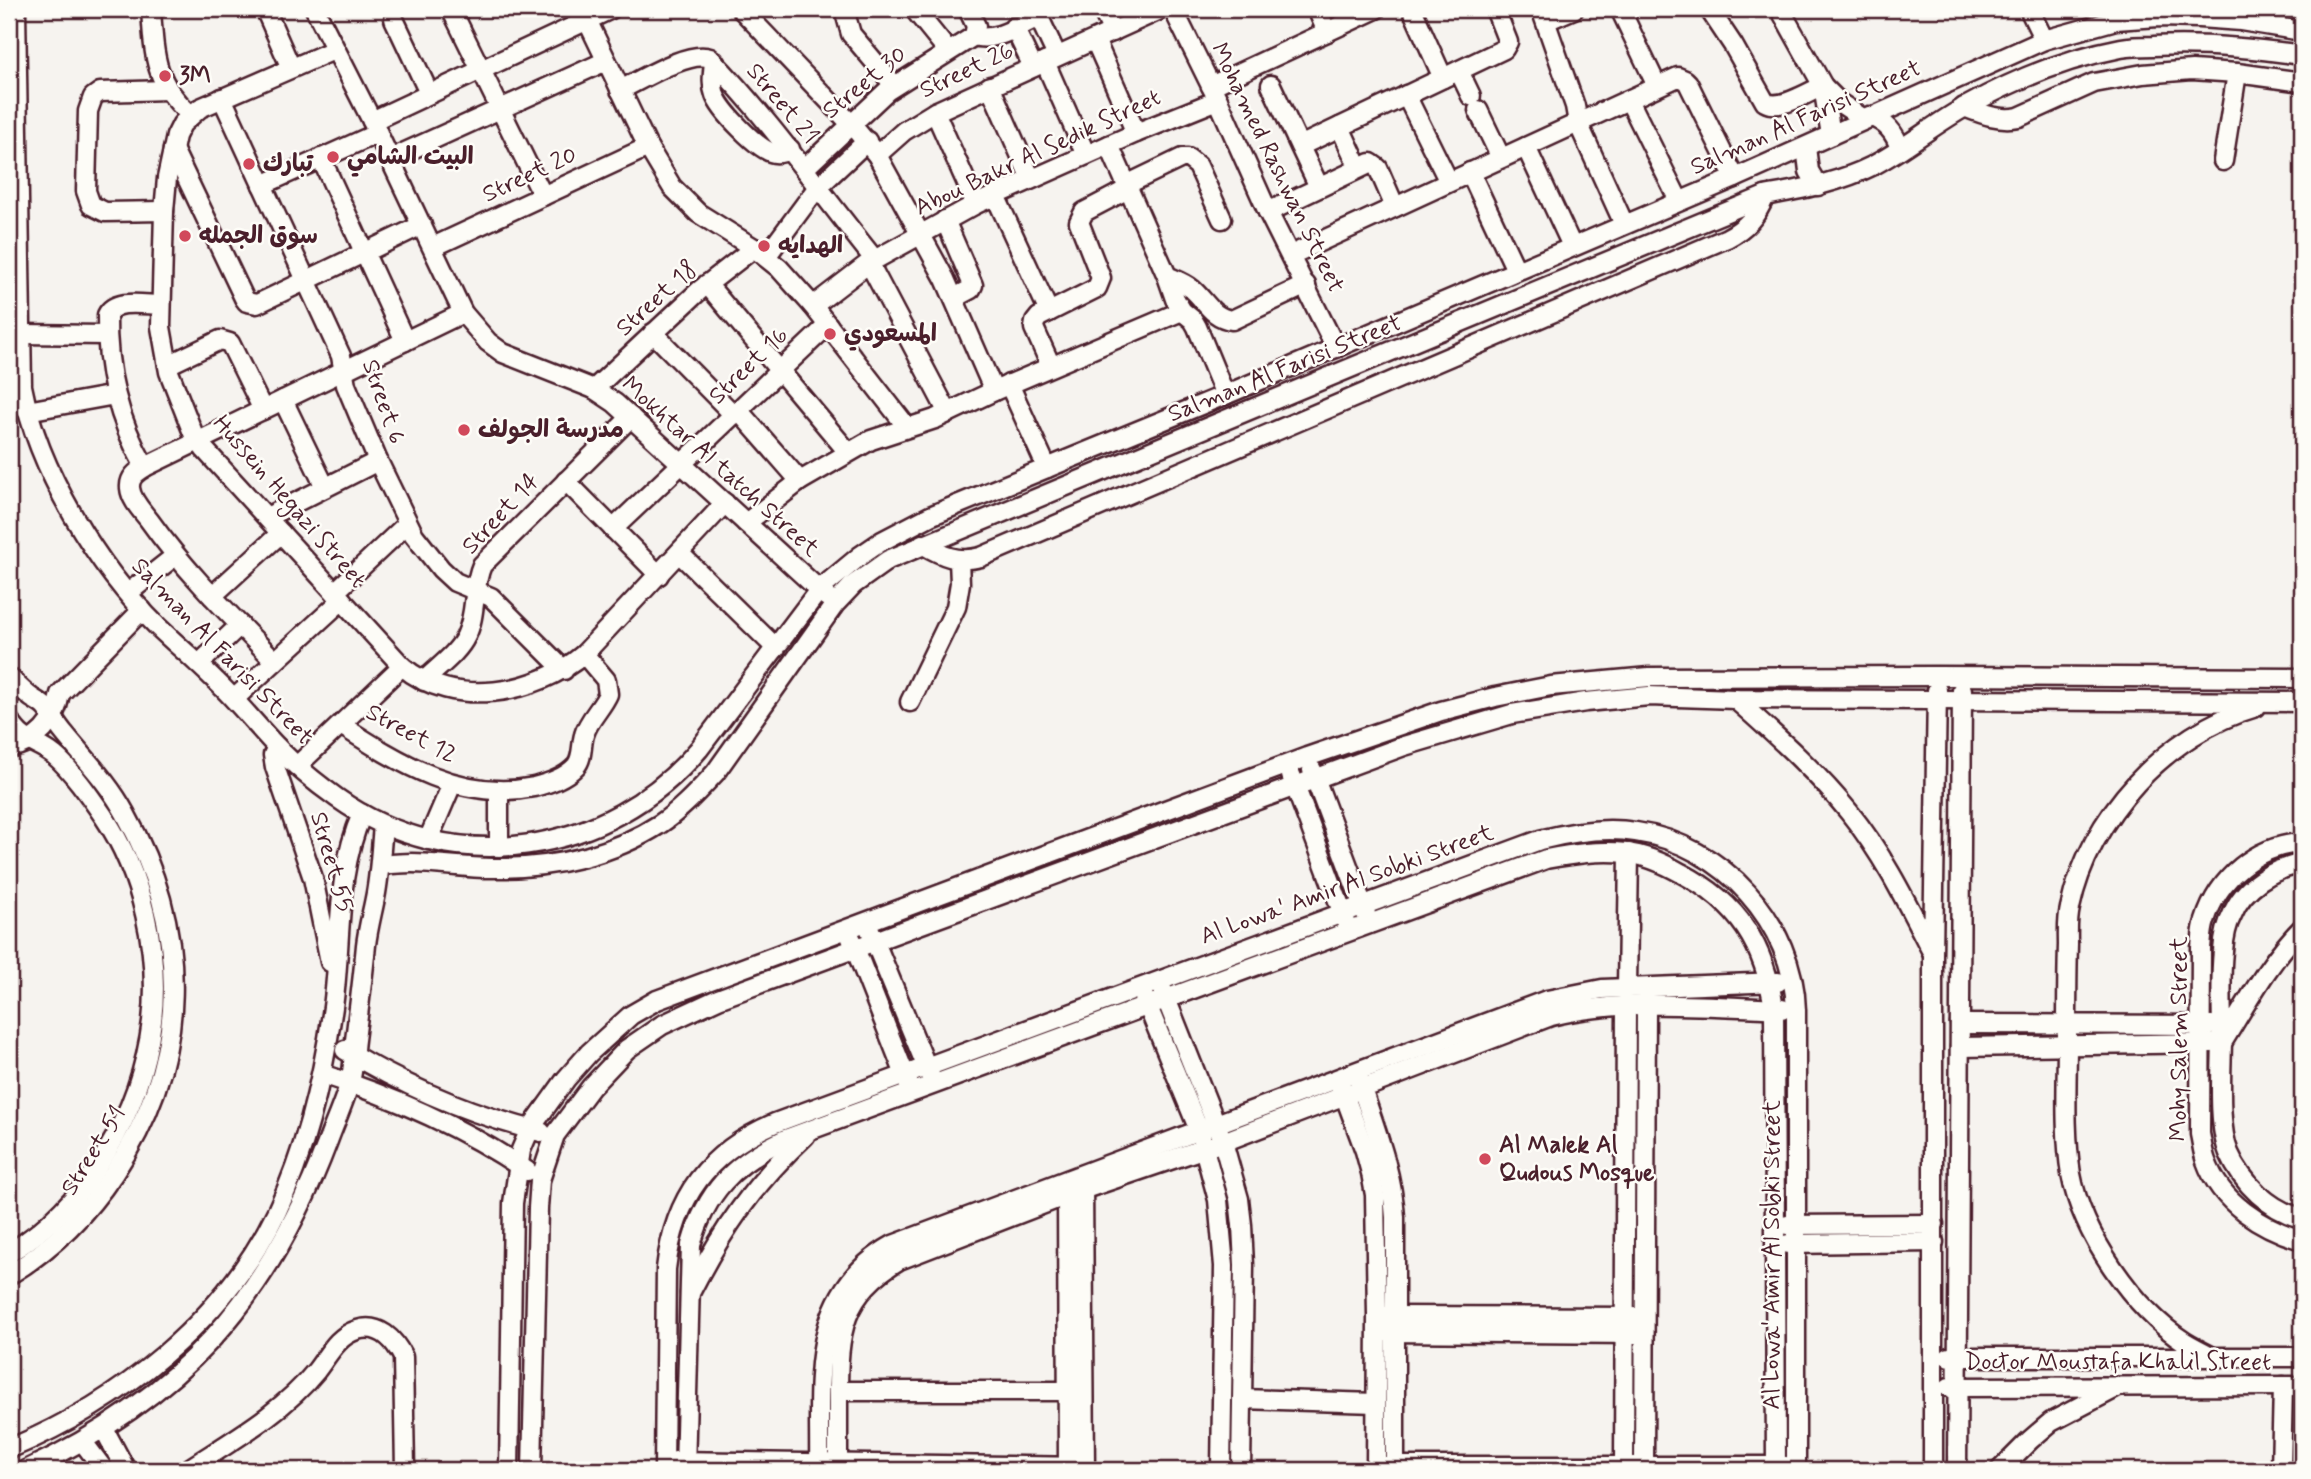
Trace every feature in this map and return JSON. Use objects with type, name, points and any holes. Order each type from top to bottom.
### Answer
[{"type":"street","name":"Salman Al Farisi Street","points":[[16,9],[16,331],[27,411],[36,439],[64,497],[90,540],[142,610],[234,699],[277,747],[339,800],[383,825],[428,840],[452,845],[499,847],[524,846],[574,835],[598,826],[643,802],[682,769],[820,590],[860,556],[906,528],[1735,178],[2044,40],[2115,14],[2241,21],[2302,31]]},
{"type":"street","points":[[151,9],[159,73],[167,90],[190,114],[200,107],[334,50]]},
{"type":"street","points":[[265,9],[291,68]]},
{"type":"street","name":"Mokhtar Al tatch Street","points":[[315,9],[375,127],[463,313],[488,342],[503,353],[594,389],[631,416],[835,604]]},
{"type":"street","points":[[451,9],[543,196]]},
{"type":"street","points":[[844,9],[851,34],[894,85]]},
{"type":"street","points":[[914,9],[948,51]]},
{"type":"street","points":[[968,9],[976,26],[974,36]]},
{"type":"street","points":[[1102,9],[1113,32]]},
{"type":"street","name":"Street 26","points":[[760,252],[817,188],[872,148],[935,112],[1162,9]]},
{"type":"street","name":"Mohamed Rashwan Street","points":[[1172,9],[1336,348]]},
{"type":"street","points":[[1317,9],[1327,32]]},
{"type":"street","name":"Abou Bakr Al Sedik Street","points":[[813,306],[872,261],[945,220],[1136,133],[1376,9]]},
{"type":"street","points":[[1412,9],[1451,74],[1475,103],[1501,158]]},
{"type":"street","points":[[1300,146],[1507,46],[1507,38],[1495,9]]},
{"type":"street","points":[[1574,9],[1544,15],[1575,106],[1578,123],[1624,224]]},
{"type":"street","points":[[1620,9],[1657,86]]},
{"type":"street","points":[[1709,9],[1765,102],[1779,105],[1823,86]]},
{"type":"street","points":[[1780,9],[1823,86],[1840,103],[1866,118],[1886,125],[1893,132],[1900,149]]},
{"type":"street","points":[[2029,9],[2044,40]]},
{"type":"street","points":[[262,185],[321,158],[429,93],[605,10]]},
{"type":"street","points":[[748,11],[872,148],[921,233],[1046,468]]},
{"type":"street","points":[[1037,13],[1045,62],[1086,155]]},
{"type":"street","name":"Street 30","points":[[804,169],[894,85],[974,36],[988,38],[1037,13]]},
{"type":"street","points":[[394,19],[429,93]]},
{"type":"street","points":[[587,20],[648,147],[672,187],[698,213],[760,252],[779,268],[813,306],[907,427]]},
{"type":"street","points":[[1014,27],[1045,62]]},
{"type":"street","points":[[1095,40],[1136,133]]},
{"type":"street","name":"Salman Al Farisi Street","points":[[380,865],[412,863],[497,869],[537,866],[584,859],[626,841],[661,823],[694,796],[715,773],[835,604],[870,571],[888,559],[1765,197],[1847,177],[1874,165],[1989,94],[2055,67],[2122,48],[2175,44],[2227,46],[2302,55]]},
{"type":"street","name":"Street 21","points":[[620,90],[689,58],[704,55],[714,61],[712,85],[719,104],[754,142],[778,153],[790,149],[872,261],[948,413]]},
{"type":"street","points":[[390,159],[606,61]]},
{"type":"street","points":[[1964,107],[1990,117],[2010,119],[2094,83],[2143,74],[2192,70],[2302,82]]},
{"type":"street","points":[[2223,161],[2237,73]]},
{"type":"street","points":[[1291,255],[1678,77],[1685,80],[1735,178]]},
{"type":"street","points":[[1271,85],[1319,187]]},
{"type":"street","points":[[990,86],[1031,179]]},
{"type":"street","points":[[1823,86],[1831,135]]},
{"type":"street","points":[[164,211],[105,212],[91,205],[86,191],[87,125],[89,103],[100,92],[167,90]]},
{"type":"street","points":[[1406,95],[1449,182]]},
{"type":"street","name":"Street 6","points":[[222,98],[341,356],[346,386],[407,524],[441,569],[455,582],[491,597],[564,670]]},
{"type":"street","points":[[1629,100],[1679,201]]},
{"type":"street","points":[[935,112],[976,204]]},
{"type":"street","name":"Hussein Hegazi Street","points":[[190,114],[176,136],[173,149],[164,211],[161,305],[161,327],[168,365],[188,420],[198,442],[402,666],[424,681],[459,690],[495,691],[531,684],[564,670],[584,654],[725,503]]},
{"type":"street","points":[[1340,127],[1359,167]]},
{"type":"street","points":[[1109,145],[1167,276],[1174,299],[1197,327],[1225,395]]},
{"type":"street","name":"Street 20","points":[[433,247],[648,147]]},
{"type":"street","points":[[1526,147],[1572,246]]},
{"type":"street","points":[[1806,147],[1809,171],[1818,186]]},
{"type":"street","points":[[173,149],[247,302],[257,304],[422,225]]},
{"type":"street","points":[[321,158],[405,341]]},
{"type":"street","points":[[1051,366],[1034,328],[1035,322],[1039,317],[1100,284],[1100,273],[1080,228],[1080,217],[1084,212],[1182,158],[1188,158],[1198,166],[1222,219]]},
{"type":"street","points":[[1268,212],[1371,163],[1378,168],[1395,206]]},
{"type":"street","points":[[1471,172],[1516,270]]},
{"type":"street","points":[[995,195],[1049,312]]},
{"type":"street","points":[[922,544],[946,557],[959,560],[981,557],[1727,238],[1751,222],[1765,197]]},
{"type":"street","points":[[945,220],[972,280],[971,289],[954,298]]},
{"type":"street","name":"Street 18","points":[[594,389],[707,284],[760,252]]},
{"type":"street","points":[[1167,276],[1194,290],[1216,315],[1232,320],[1306,285]]},
{"type":"street","points":[[707,284],[848,452]]},
{"type":"street","points":[[145,467],[130,437],[115,394],[106,335],[107,315],[113,306],[118,304],[161,305]]},
{"type":"street","points":[[747,523],[800,481],[871,440],[948,413],[1182,311]]},
{"type":"street","points":[[275,662],[175,556],[132,495],[131,480],[145,467],[463,313]]},
{"type":"street","name":"Street 16","points":[[613,529],[828,325]]},
{"type":"street","points":[[16,331],[106,335]]},
{"type":"street","points":[[653,333],[736,412],[800,481]]},
{"type":"street","points":[[168,365],[220,340],[226,340],[230,342],[263,410]]},
{"type":"street","points":[[27,411],[115,394]]},
{"type":"street","points":[[283,400],[325,487]]},
{"type":"street","name":"Street 14","points":[[424,681],[466,637],[473,610],[476,578],[482,565],[631,416]]},
{"type":"street","points":[[267,517],[378,461]]},
{"type":"street","points":[[566,481],[659,575]]},
{"type":"street","points":[[234,699],[275,662],[407,524]]},
{"type":"street","points":[[212,596],[281,533]]},
{"type":"street","points":[[679,553],[776,648]]},
{"type":"street","points":[[128,593],[175,556]]},
{"type":"street","points":[[909,702],[956,607],[960,583],[959,560]]},
{"type":"street","points":[[9,748],[29,742],[46,727],[53,718],[60,694],[142,610]]},
{"type":"street","points":[[199,664],[240,625]]},
{"type":"street","name":"Street 12","points":[[341,725],[395,759],[452,784],[499,791],[520,790],[551,783],[577,765],[587,728],[608,694],[606,680],[584,654]]},
{"type":"street","points":[[297,766],[402,666]]},
{"type":"street","points":[[1933,1470],[1933,954],[1937,676]]},
{"type":"street","points":[[1957,1470],[1963,676]]},
{"type":"street","name":"Street 51","points":[[9,677],[41,703],[124,810],[157,884],[168,927],[174,980],[173,1015],[165,1061],[151,1106],[131,1147],[98,1181],[71,1228],[30,1263],[9,1275]]},
{"type":"street","points":[[509,1470],[513,1203],[517,1164],[530,1129],[566,1079],[589,1053],[631,1016],[657,1000],[1307,757],[1441,711],[1495,697],[1551,687],[1661,677],[2302,678]]},
{"type":"street","points":[[9,1253],[40,1231],[98,1181],[110,1144],[130,1104],[145,1062],[153,1019],[154,975],[147,924],[140,892],[124,854],[105,818],[81,786],[54,755],[20,736],[9,719],[23,703],[32,698],[60,694]]},
{"type":"street","points":[[532,1470],[535,1277],[540,1180],[555,1135],[591,1087],[627,1049],[662,1025],[718,999],[1404,746],[1512,715],[1586,702],[1649,696],[1735,699],[2302,702]]},
{"type":"street","points":[[1735,699],[1796,754],[1850,813],[1895,880],[1933,954]]},
{"type":"street","points":[[2213,1356],[2184,1341],[2159,1320],[2115,1272],[2097,1244],[2082,1210],[2070,1166],[2067,1046],[2069,910],[2088,855],[2114,811],[2150,769],[2194,735],[2244,711],[2270,703]]},
{"type":"street","name":"Street 55","points":[[277,747],[273,754],[275,767],[313,878],[335,994]]},
{"type":"street","points":[[1307,757],[1370,924]]},
{"type":"street","points":[[1288,765],[1350,932]]},
{"type":"street","points":[[428,840],[452,784]]},
{"type":"street","points":[[499,791],[499,847]]},
{"type":"street","points":[[9,1450],[44,1435],[97,1405],[146,1370],[192,1329],[224,1293],[252,1254],[276,1212],[296,1163],[322,1074],[335,994],[345,868],[352,838],[362,814]]},
{"type":"street","points":[[26,1470],[104,1429],[163,1387],[192,1361],[219,1334],[242,1304],[297,1216],[314,1179],[349,1083],[380,865],[383,825]]},
{"type":"street","name":"Al Lowa' Amir Al Sobki Street","points":[[664,1465],[666,1269],[669,1245],[685,1200],[713,1161],[732,1146],[752,1133],[904,1074],[1343,912],[1540,840],[1587,831],[1636,832],[1679,844],[1719,866],[1753,898],[1772,927],[1787,958],[1793,980],[1796,1010],[1796,1468]]},
{"type":"street","name":"Mohy Salem Street","points":[[2302,843],[2269,850],[2248,861],[2230,877],[2214,897],[2204,922],[2201,948],[2200,1034],[2200,1134],[2206,1161],[2218,1186],[2235,1205],[2257,1220],[2302,1240]]},
{"type":"street","name":"Al Lowa' Amir Al Sobki Street","points":[[685,1466],[691,1245],[698,1221],[710,1198],[725,1178],[745,1162],[783,1140],[1546,859],[1587,852],[1629,853],[1650,859],[1680,872],[1709,890],[1741,919],[1766,969],[1774,1009],[1776,1468]]},
{"type":"street","points":[[1624,1468],[1629,853]]},
{"type":"street","name":"Mohy Salem Street","points":[[2302,864],[2276,871],[2243,896],[2232,912],[2222,951],[2223,1130],[2228,1151],[2238,1171],[2252,1188],[2273,1205],[2302,1218]]},
{"type":"street","points":[[867,921],[934,1085]]},
{"type":"street","points":[[1960,1024],[2067,1024],[2222,1034],[2279,953],[2302,928]]},
{"type":"street","points":[[847,929],[912,1093]]},
{"type":"street","points":[[1159,980],[1208,1127],[1205,1148],[1218,1200],[1224,1266],[1221,1470]]},
{"type":"street","points":[[838,1467],[838,1358],[844,1323],[863,1288],[879,1272],[899,1260],[1208,1127],[1341,1087],[1551,1016],[1627,997],[1793,980]]},
{"type":"street","points":[[1140,987],[1208,1127],[1223,1142],[1239,1199],[1242,1225],[1241,1470]]},
{"type":"street","points":[[1627,997],[1646,1006],[1796,1010]]},
{"type":"street","points":[[1644,1468],[1646,1006]]},
{"type":"street","points":[[1960,1048],[2067,1046],[2200,1034]]},
{"type":"street","points":[[328,1039],[353,1055],[439,1098],[484,1115],[555,1135]]},
{"type":"street","points":[[322,1074],[436,1119],[517,1164],[540,1180]]},
{"type":"street","points":[[1359,1081],[1394,1193],[1386,1324],[1376,1403],[1376,1468],[1796,1468]]},
{"type":"street","points":[[820,1467],[824,1338],[837,1301],[860,1268],[875,1255],[893,1245],[1075,1184],[1223,1142],[1341,1087]]},
{"type":"street","points":[[1341,1087],[1368,1162],[1375,1195],[1395,1468]]},
{"type":"street","points":[[688,1296],[711,1250],[740,1207],[772,1167],[810,1132]]},
{"type":"street","points":[[1075,1184],[1068,1391],[1077,1468]]},
{"type":"street","points":[[1075,1184],[1077,1468]]},
{"type":"street","points":[[1774,1225],[1934,1233]]},
{"type":"street","points":[[1774,1244],[1934,1233]]},
{"type":"street","points":[[1386,1324],[1644,1325]]},
{"type":"street","points":[[187,1470],[287,1400],[307,1382],[344,1335],[361,1328],[379,1330],[395,1340],[403,1357],[405,1470]]},
{"type":"street","name":"Doctor Moustafa Khalil Street","points":[[1935,1357],[2302,1357]]},
{"type":"street","points":[[2000,1470],[2051,1422],[2119,1386]]},
{"type":"street","points":[[2281,1470],[2283,1386]]},
{"type":"street","name":"Doctor Moustafa Khalil Street","points":[[1935,1387],[2302,1386]]},
{"type":"street","points":[[838,1391],[1068,1391]]},
{"type":"street","points":[[1242,1399],[1376,1403]]},
{"type":"street","points":[[104,1429],[126,1470]]},
{"type":"street","points":[[83,1442],[104,1470]]},
{"type":"street","points":[[664,1465],[1077,1468]]},
{"type":"place","name":"3M","points":[[165,76]]},
{"type":"place","name":"البيت الشامي","points":[[333,157]]},
{"type":"place","name":"تبارك","points":[[249,164]]},
{"type":"place","name":"سوق الجمله","points":[[185,236]]},
{"type":"place","name":"الهدايه","points":[[764,246]]},
{"type":"place","name":"المسعودي","points":[[830,334]]},
{"type":"place","name":"مدرسة الجولف","points":[[464,430]]},
{"type":"place","name":"Al Malek Al Qudous Mosque","points":[[1485,1159]]}]
